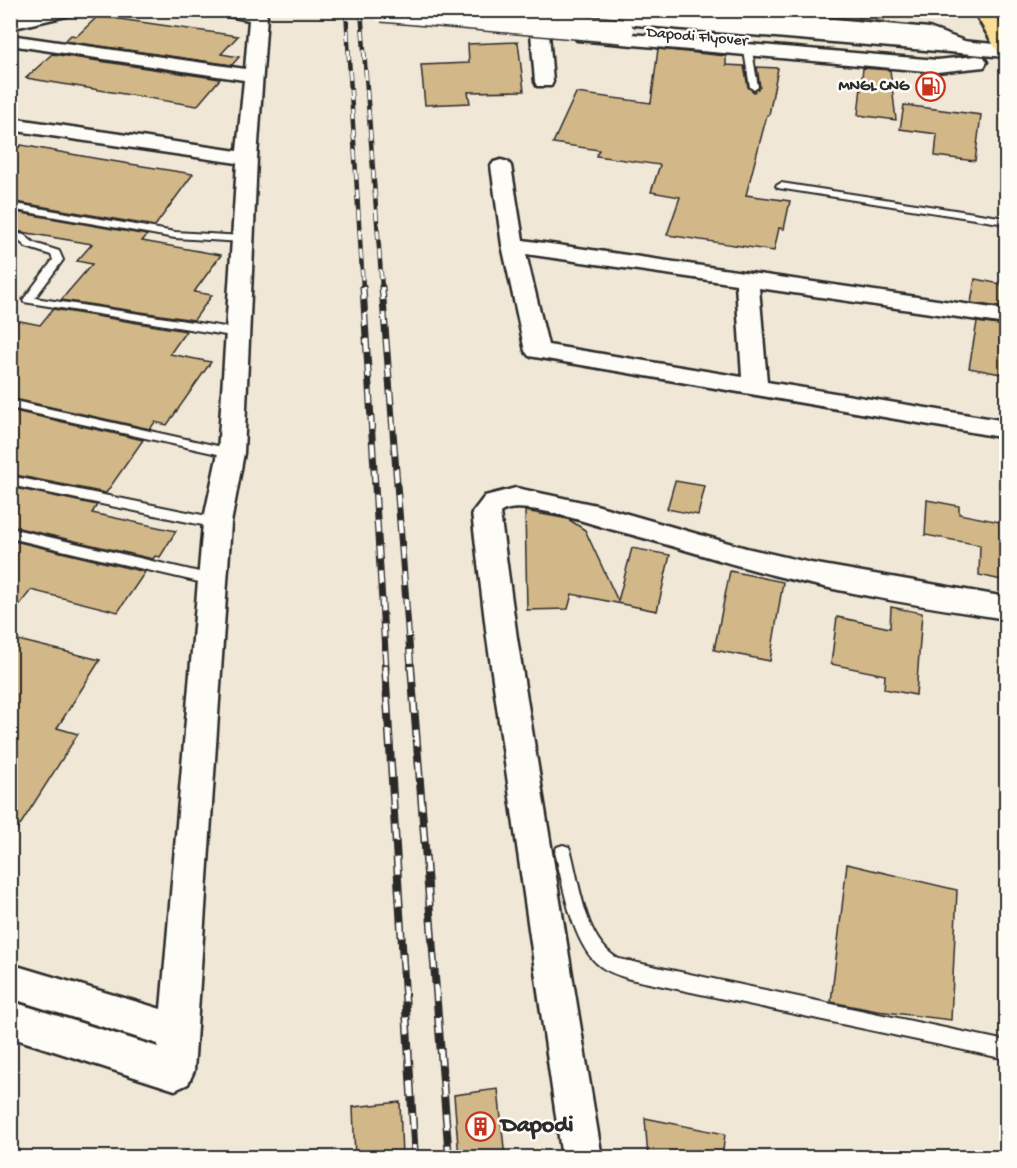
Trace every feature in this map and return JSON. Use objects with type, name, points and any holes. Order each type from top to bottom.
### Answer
[{"type":"main road","points":[[983,10],[1006,50]]},
{"type":"street","points":[[10,22],[68,10]]},
{"type":"street","points":[[10,1019],[175,1071],[217,524],[231,453],[247,158],[258,16],[224,10]]},
{"type":"street","name":"Dapodi Flyover","points":[[382,10],[624,25],[970,55]]},
{"type":"street","points":[[470,10],[465,23],[471,26],[937,66],[970,55],[1006,50]]},
{"type":"street","name":"Dapodi Flyover","points":[[533,10],[624,25]]},
{"type":"street","points":[[666,10],[929,33],[945,38],[970,55],[1006,64]]},
{"type":"street","points":[[540,33],[544,81]]},
{"type":"street","points":[[10,40],[254,76]]},
{"type":"street","points":[[10,124],[247,158]]},
{"type":"street","points":[[501,166],[513,245],[537,351],[1006,430]]},
{"type":"street","points":[[513,245],[1006,317]]},
{"type":"street","points":[[747,279],[755,387]]},
{"type":"street","points":[[582,1158],[502,638],[486,513],[488,506],[497,501],[514,498],[530,500],[608,518],[748,558],[904,593],[1006,608]]},
{"type":"street","points":[[10,981],[177,1032]]},
{"type":"lane","points":[[748,51],[754,87]]},
{"type":"lane","points":[[781,186],[1006,221]]},
{"type":"lane","points":[[10,206],[175,234],[243,239]]},
{"type":"lane","points":[[10,235],[20,237],[30,245],[55,253],[58,260],[28,300],[237,333]]},
{"type":"lane","points":[[10,404],[231,453]]},
{"type":"lane","points":[[10,480],[217,524]]},
{"type":"lane","points":[[10,533],[212,580]]},
{"type":"lane","points":[[563,852],[583,924],[597,952],[615,966],[1006,1050]]},
{"type":"building","points":[[858,10],[883,10],[884,22],[859,19]]},
{"type":"building","points":[[98,16],[238,36],[221,54],[239,57],[232,65],[65,41],[71,35],[77,36]]},
{"type":"building","points":[[518,42],[524,91],[468,92],[470,103],[425,105],[421,65],[469,63],[468,44]]},
{"type":"building","points":[[658,49],[726,56],[726,65],[744,66],[748,87],[754,92],[760,87],[757,67],[778,68],[769,115],[767,115],[746,195],[790,201],[784,229],[779,228],[774,251],[667,235],[680,197],[651,192],[660,165],[596,156],[599,150],[553,143],[576,93],[651,103]]},
{"type":"building","points":[[52,54],[220,79],[197,106],[26,78]]},
{"type":"building","points":[[863,68],[890,70],[896,120],[858,115]]},
{"type":"building","points":[[904,105],[981,115],[975,161],[935,156],[937,134],[900,129]]},
{"type":"building","points":[[21,145],[193,174],[155,226],[10,201],[10,156]]},
{"type":"building","points":[[10,211],[147,235],[142,241],[221,255],[194,292],[212,295],[194,320],[61,300],[92,264],[77,261],[92,244],[10,230]]},
{"type":"building","points":[[975,279],[1006,285],[1006,308],[971,303]]},
{"type":"building","points":[[53,309],[186,331],[170,354],[211,362],[167,425],[155,422],[150,429],[10,398],[10,319],[40,325]]},
{"type":"building","points":[[977,322],[1006,326],[1006,375],[969,368]]},
{"type":"building","points":[[10,410],[143,440],[106,493],[10,474]]},
{"type":"building","points":[[675,481],[705,486],[698,515],[667,509]]},
{"type":"building","points":[[10,487],[97,505],[92,513],[176,531],[160,557],[155,556],[153,559],[10,526]]},
{"type":"building","points":[[927,500],[959,506],[959,514],[1000,522],[1000,529],[1006,530],[1006,581],[979,575],[980,545],[925,535]]},
{"type":"building","points":[[525,511],[568,519],[585,530],[618,601],[632,548],[670,555],[657,611],[572,594],[568,609],[527,610]]},
{"type":"building","points":[[10,540],[145,572],[118,612],[31,590],[10,617]]},
{"type":"building","points":[[730,571],[783,582],[770,661],[714,650]]},
{"type":"building","points":[[891,607],[922,613],[916,695],[884,689],[885,675],[831,664],[837,617],[890,628]]},
{"type":"building","points":[[10,638],[100,660],[57,728],[78,734],[10,841]]},
{"type":"building","points":[[847,864],[957,890],[951,1020],[877,1011],[831,1002]]},
{"type":"building","name":"Dapodi","points":[[498,1089],[505,1158],[459,1158],[454,1095]]},
{"type":"building","points":[[400,1102],[402,1158],[355,1158],[353,1107]]},
{"type":"building","points":[[645,1118],[725,1134],[722,1158],[648,1158]]},
{"type":"railway","points":[[346,10],[363,288]]},
{"type":"railway","points":[[361,10],[382,288]]},
{"type":"railway","points":[[363,287],[386,668]]},
{"type":"railway","points":[[382,287],[411,668]]},
{"type":"railway","points":[[385,666],[415,1158]]},
{"type":"railway","points":[[411,666],[449,1158]]},
{"type":"place","name":"MNGL CNG","points":[[930,87]]},
{"type":"place","name":"Dapodi","points":[[480,1126]]}]
